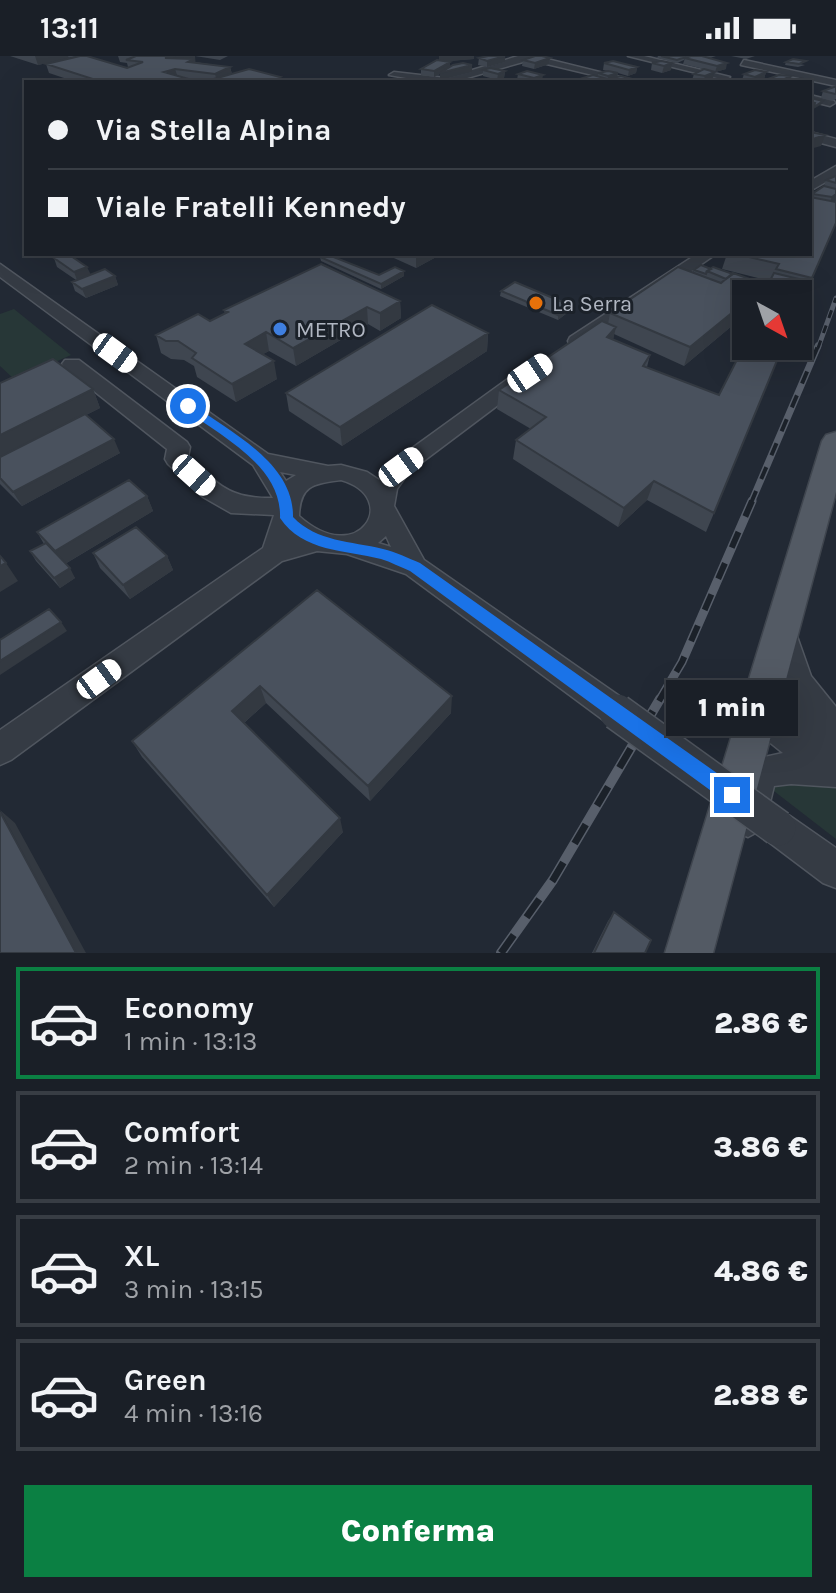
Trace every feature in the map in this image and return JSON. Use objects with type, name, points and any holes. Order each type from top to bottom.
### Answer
[{"type":"main road","points":[[689,953],[836,441]]},
{"type":"street","points":[[523,56],[627,80]]},
{"type":"street","points":[[632,56],[732,80]]},
{"type":"street","points":[[725,77],[746,62],[762,56]]},
{"type":"street","points":[[450,80],[531,57]]},
{"type":"street","points":[[732,58],[836,83]]},
{"type":"street","points":[[536,71],[561,63]]},
{"type":"street","points":[[394,75],[437,80]]},
{"type":"street","points":[[812,98],[830,103]]},
{"type":"street","points":[[812,137],[836,143]]},
{"type":"street","points":[[812,186],[836,170]]},
{"type":"street","points":[[564,350],[705,256]]},
{"type":"street","points":[[0,269],[261,460],[354,475],[401,467]]},
{"type":"street","points":[[72,364],[179,447],[176,459],[211,491],[240,507],[286,509]]},
{"type":"street","points":[[348,545],[372,535],[381,525],[386,487],[401,467],[541,365]]},
{"type":"street","points":[[261,460],[297,530],[318,541],[386,555],[415,567],[836,870]]},
{"type":"street","points":[[273,554],[286,509],[297,485],[327,473]]},
{"type":"street","points":[[354,475],[377,489],[415,567]]},
{"type":"street","points":[[0,749],[273,554],[318,541]]},
{"type":"street","points":[[783,633],[792,673],[809,701],[836,728]]},
{"type":"street","points":[[759,715],[781,713],[805,721],[836,740]]},
{"type":"street","points":[[759,715],[805,750],[836,764]]},
{"type":"street","points":[[709,886],[742,841],[762,772],[791,768],[836,771]]},
{"type":"shaded area","points":[[14,309],[71,355],[15,380],[0,366],[0,314]]},
{"type":"shaded area","points":[[795,776],[836,780],[836,839],[770,788]]},
{"type":"building","points":[[87,56],[127,68],[143,62],[126,60],[136,56],[175,56],[165,58],[194,59],[188,62],[230,67],[215,74],[175,69],[164,72],[192,80],[96,80],[46,64]]},
{"type":"building","points":[[505,56],[487,61],[479,58]]},
{"type":"building","points":[[535,56],[550,58],[535,63],[523,60]]},
{"type":"building","points":[[661,56],[680,56],[685,57],[677,60]]},
{"type":"building","points":[[691,56],[727,63],[717,66],[685,58]]},
{"type":"building","points":[[793,59],[806,61],[799,64],[786,62]]},
{"type":"building","points":[[437,60],[450,62],[434,71],[421,69]]},
{"type":"building","points":[[613,61],[637,67],[629,70],[604,63]]},
{"type":"building","points":[[652,63],[672,63],[664,66]]},
{"type":"building","points":[[453,65],[472,65],[440,73]]},
{"type":"building","points":[[249,69],[280,77],[272,80],[210,80]]},
{"type":"building","points":[[704,69],[715,72],[705,76],[694,74]]},
{"type":"building","points":[[483,70],[505,71],[498,74]]},
{"type":"building","points":[[755,70],[766,72],[755,77],[744,74]]},
{"type":"building","points":[[527,71],[543,75],[534,78],[518,74]]},
{"type":"building","points":[[598,73],[618,73],[608,76]]},
{"type":"building","points":[[593,75],[604,78],[588,80],[583,78]]},
{"type":"building","points":[[779,75],[791,76],[782,80],[768,79]]},
{"type":"building","points":[[621,76],[636,80],[620,80],[613,78]]},
{"type":"building","points":[[836,87],[835,94],[823,91]]},
{"type":"building","points":[[812,98],[823,101],[814,107]]},
{"type":"building","points":[[812,132],[825,135],[812,139]]},
{"type":"building","points":[[824,186],[836,189],[836,194],[832,197],[812,194]]},
{"type":"building","points":[[812,197],[836,202],[836,223],[812,278],[776,269],[779,264],[745,256],[812,256]]},
{"type":"building","points":[[71,256],[87,267],[74,272],[54,258]]},
{"type":"building","points":[[331,256],[379,275],[395,267],[404,271],[381,284],[320,257]]},
{"type":"building","points":[[321,264],[400,301],[380,313],[367,307],[293,348],[266,332],[245,344],[274,361],[232,384],[192,358],[196,353],[178,341],[166,341],[156,335],[198,314],[210,321],[228,312],[224,310]]},
{"type":"building","points":[[701,265],[711,269],[706,274],[694,270]]},
{"type":"building","points":[[678,267],[721,283],[733,273],[753,280],[732,280],[732,313],[690,347],[610,313]]},
{"type":"building","points":[[713,267],[733,274],[726,279],[707,271]]},
{"type":"building","points":[[105,269],[115,276],[82,289],[72,282]]},
{"type":"building","points":[[774,273],[803,280],[770,280]]},
{"type":"building","name":"La Serra","points":[[515,282],[572,306],[558,315],[501,291]]},
{"type":"building","points":[[432,305],[488,333],[340,427],[286,393]]},
{"type":"building","points":[[602,321],[616,327],[607,337],[650,355],[643,366],[719,395],[737,360],[777,360],[714,513],[654,481],[624,508],[516,440],[546,417],[499,390]]},
{"type":"building","points":[[53,359],[93,389],[0,435],[0,383]]},
{"type":"building","points":[[85,414],[114,439],[13,492],[0,478],[0,457]]},
{"type":"building","points":[[129,480],[147,496],[55,551],[37,532]]},
{"type":"building","points":[[136,527],[167,556],[123,585],[93,553]]},
{"type":"building","points":[[46,543],[70,568],[54,578],[30,551]]},
{"type":"building","points":[[317,590],[452,696],[368,786],[260,686],[232,711],[340,818],[267,895],[132,741]]},
{"type":"building","points":[[49,609],[61,622],[0,661],[0,640]]},
{"type":"building","points":[[0,812],[76,953],[0,953]]},
{"type":"building","points":[[614,912],[651,940],[645,953],[594,953]]},
{"type":"railway","points":[[818,348],[836,298]]},
{"type":"railway","points":[[751,503],[818,346]]},
{"type":"railway","points":[[659,701],[682,662],[752,501]]},
{"type":"railway","points":[[501,953],[553,880],[660,699]]},
{"type":"place","name":"La Serra","points":[[536,303]]},
{"type":"place","name":"METRO","points":[[280,329]]},
{"type":"route","points":[[188,406],[261,460],[282,489],[287,501],[286,518],[297,530],[318,541],[386,555],[415,567],[732,795]]}]
